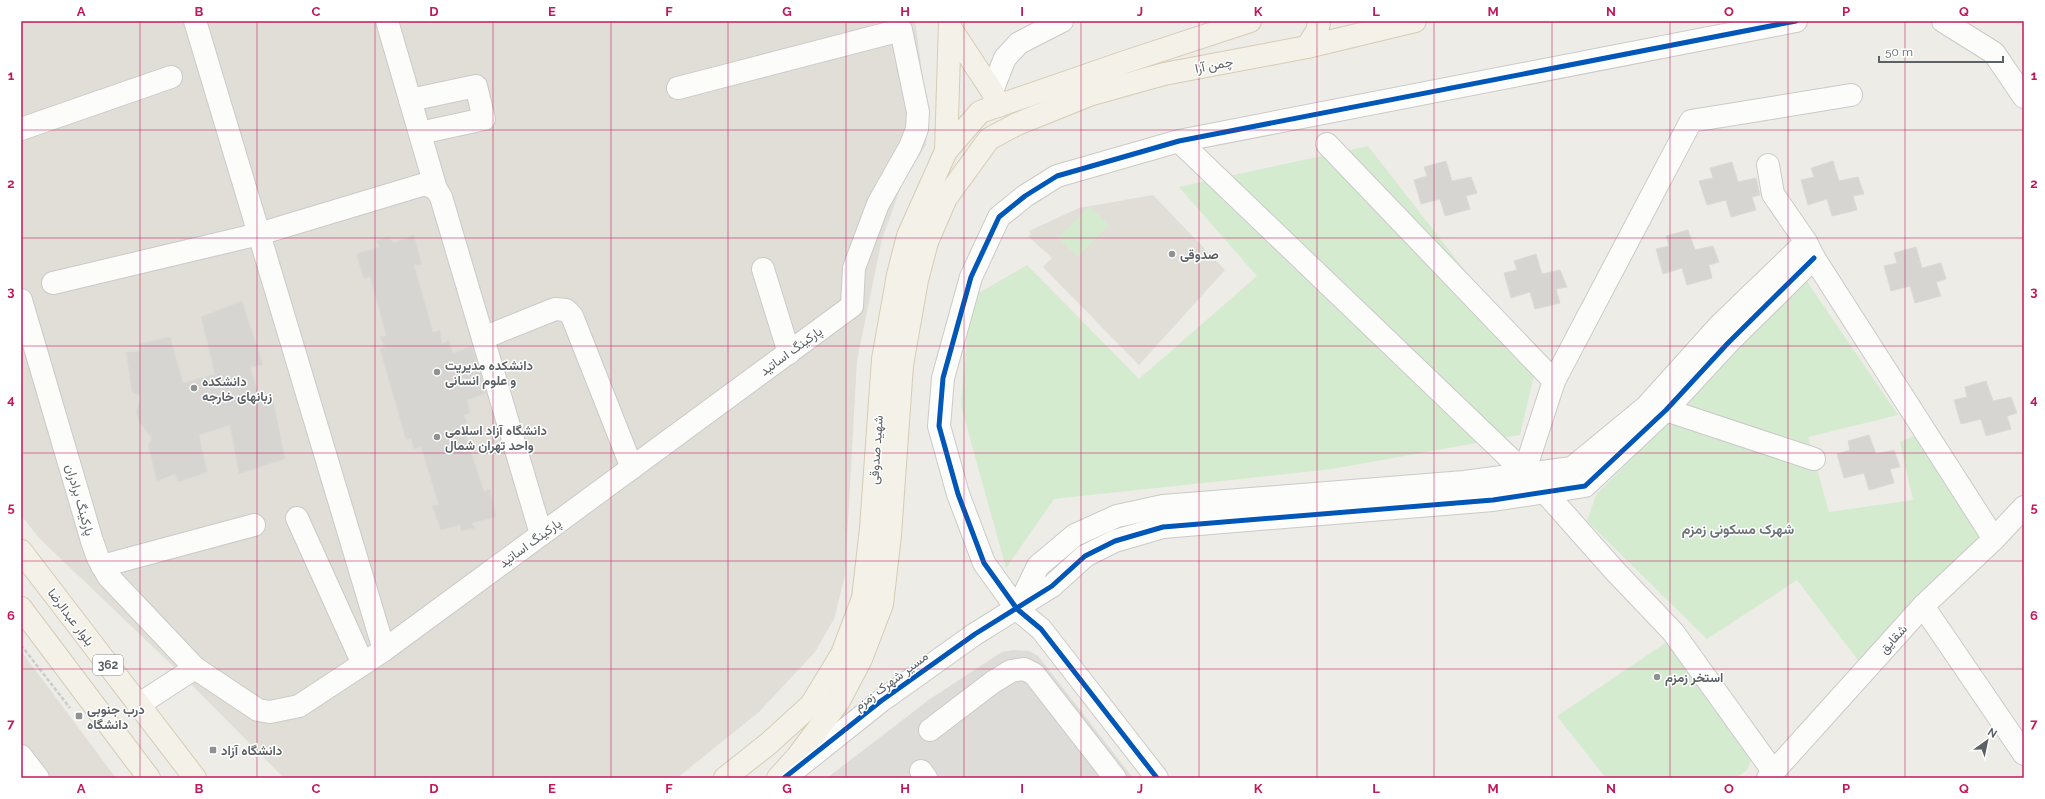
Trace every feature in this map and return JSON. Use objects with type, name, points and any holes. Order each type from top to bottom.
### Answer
[{"type":"main road","points":[[950,25],[995,98],[1125,62],[1250,21]]},
{"type":"main road","points":[[1307,47],[1317,31],[1318,21]]},
{"type":"main road","name":"چمن آرا","points":[[1017,124],[1090,95],[1164,74],[1307,47],[1379,24],[1415,21]]},
{"type":"main road","points":[[946,151],[950,25]]},
{"type":"main road","name":"شهید صدوقی","points":[[725,778],[768,744],[811,704],[842,654],[863,598],[871,529],[883,359],[897,282],[908,236],[946,151],[980,112],[995,98]]},
{"type":"main road","name":"شهید صدوقی","points":[[778,778],[797,757],[839,701],[861,659],[882,604],[890,535],[902,365],[917,280],[927,242],[946,198],[966,168],[989,139],[1017,124]]},
{"type":"main road","name":"بلوار عبدالرضا","points":[[21,551],[195,778]]},
{"type":"main road","name":"362","points":[[21,608],[148,778]]},
{"type":"street","points":[[195,21],[384,650]]},
{"type":"street","points":[[387,21],[436,189],[441,197],[541,534]]},
{"type":"street","points":[[995,98],[1005,58],[1019,42],[1062,21]]},
{"type":"street","points":[[1156,778],[1041,629],[1017,609],[984,563],[958,494],[939,426],[944,378],[971,276],[999,217],[1025,196],[1057,176],[1179,141],[1796,21]]},
{"type":"street","points":[[1943,21],[1994,53],[2024,97]]},
{"type":"street","name":"پارکینگ اساتید","points":[[195,668],[258,710],[270,712],[299,706],[384,650],[852,306],[854,268],[878,204],[910,147],[917,129],[918,112],[902,30],[678,88]]},
{"type":"street","points":[[21,129],[171,77]]},
{"type":"street","points":[[410,100],[476,86],[484,119],[420,133]]},
{"type":"street","points":[[1524,473],[1554,380],[1690,121],[1851,95]]},
{"type":"street","points":[[1179,141],[1544,491],[1614,570],[1673,632],[1770,775]]},
{"type":"street","points":[[1327,144],[1554,380]]},
{"type":"street","points":[[1768,165],[1773,194],[1994,539]]},
{"type":"street","points":[[53,283],[259,234],[425,184],[436,189]]},
{"type":"street","points":[[1017,609],[1038,566],[1075,535],[1117,516],[1163,506],[1464,482],[1524,473],[1572,468],[1656,409],[1723,335],[1810,250]]},
{"type":"street","points":[[762,269],[789,353]]},
{"type":"street","name":"پارکینگ برادران","points":[[21,300],[92,541],[102,566],[108,576],[195,668]]},
{"type":"street","points":[[483,338],[554,309],[566,310],[572,316],[632,468]]},
{"type":"street","points":[[1656,409],[1814,459]]},
{"type":"street","name":"مسیر شهرک زمزم","points":[[784,778],[854,724],[881,701],[975,634],[1052,586],[1085,556],[1115,541],[1163,527],[1493,500],[1544,491],[1585,486],[1656,409]]},
{"type":"street","name":"شقایق","points":[[1770,775],[1923,606],[1994,539],[2024,507]]},
{"type":"street","points":[[297,518],[363,664]]},
{"type":"street","points":[[102,566],[254,525]]},
{"type":"street","points":[[1923,606],[2024,754]]},
{"type":"street","points":[[138,705],[195,668]]},
{"type":"street","points":[[930,730],[993,682],[1011,671],[1024,669],[1034,674],[1115,778]]},
{"type":"street","points":[[839,701],[838,715],[854,724]]},
{"type":"street","points":[[21,756],[38,778]]},
{"type":"shaded area","name":"دانشگاه آزاد اسلامی واحد تهران شمال","points":[[21,21],[915,21],[927,108],[926,145],[902,184],[882,239],[857,360],[845,575],[834,619],[815,652],[759,712],[677,778],[284,778],[174,667],[39,538],[21,515]]},
{"type":"shaded area","points":[[1153,195],[1225,270],[1139,365],[1043,267],[1052,258],[1028,236],[1031,235],[1029,231],[1079,208]]},
{"type":"shaded area","points":[[1013,650],[1029,651],[1038,656],[1133,778],[827,778],[930,699],[1002,652]]},
{"type":"shaded area","points":[[21,651],[116,778],[21,778]]},
{"type":"green space","points":[[1368,146],[1537,363],[1520,435],[1332,469],[1054,499],[1006,568],[961,406],[970,298],[1027,265],[1139,379],[1257,276],[1179,187]]},
{"type":"green space","points":[[1089,206],[1109,225],[1078,257],[1058,238]]},
{"type":"green space","points":[[1806,280],[1898,415],[1808,437],[1829,512],[1913,500],[1900,442],[1914,436],[1980,538],[1858,660],[1797,580],[1707,639],[1587,521],[1596,495]]},
{"type":"green space","name":"استخر زمزم","points":[[1673,638],[1752,757],[1747,770],[1736,778],[1606,778],[1557,716]]},
{"type":"building","points":[[1446,161],[1452,181],[1471,177],[1477,193],[1466,196],[1470,209],[1445,216],[1440,199],[1421,204],[1414,180],[1427,176],[1424,167]]},
{"type":"building","points":[[1833,161],[1839,181],[1858,177],[1864,194],[1853,196],[1857,210],[1832,216],[1827,199],[1808,205],[1801,180],[1814,177],[1811,168]]},
{"type":"building","points":[[1732,162],[1738,182],[1756,178],[1760,195],[1752,197],[1756,210],[1731,217],[1726,200],[1707,205],[1699,181],[1713,178],[1710,168]]},
{"type":"building","points":[[1688,230],[1695,250],[1713,246],[1719,262],[1709,265],[1712,278],[1687,285],[1682,268],[1663,274],[1656,249],[1669,246],[1666,236]]},
{"type":"building","name":"دانشکده مدیریت و علوم انسانی","points":[[414,235],[422,265],[414,265],[433,332],[440,330],[442,344],[449,340],[453,353],[472,346],[486,393],[467,400],[470,413],[464,415],[467,422],[462,425],[484,491],[490,489],[496,517],[472,523],[475,528],[461,531],[460,525],[441,530],[432,506],[439,505],[421,447],[414,449],[411,438],[406,440],[380,349],[385,347],[380,337],[386,335],[370,276],[364,279],[356,254],[380,247],[376,241],[389,236],[393,243]]},
{"type":"building","points":[[1916,247],[1922,268],[1941,263],[1946,279],[1936,282],[1941,296],[1915,303],[1910,286],[1891,291],[1884,266],[1897,263],[1894,253]]},
{"type":"building","points":[[1536,254],[1542,274],[1560,270],[1567,287],[1556,289],[1560,303],[1535,309],[1530,292],[1511,298],[1504,273],[1517,270],[1514,261]]},
{"type":"building","name":"دانشکده زبانهای خارجه","points":[[242,301],[263,365],[250,367],[262,405],[273,399],[285,459],[239,474],[230,425],[199,435],[207,472],[178,482],[175,474],[157,481],[148,445],[152,438],[140,423],[136,413],[141,396],[132,392],[126,352],[141,351],[139,344],[170,337],[183,383],[215,374],[201,317]]},
{"type":"building","points":[[1986,381],[1993,401],[2011,397],[2017,413],[2007,416],[2011,429],[1986,436],[1981,419],[1961,424],[1954,400],[1967,397],[1965,387]]},
{"type":"building","points":[[1869,435],[1876,454],[1894,450],[1900,467],[1890,469],[1894,483],[1869,490],[1864,473],[1844,478],[1837,454],[1850,450],[1848,441]]},
{"type":"cycle path","points":[[1157,778],[1041,629],[1017,609],[984,563],[958,494],[939,426],[943,378],[971,277],[999,217],[1025,196],[1057,176],[1179,141],[1796,21]]},
{"type":"cycle path","points":[[784,778],[881,701],[975,634],[1052,586],[1085,556],[1115,541],[1163,527],[1493,500],[1585,486],[1666,410],[1728,343],[1814,258]]},
{"type":"place","name":"صدوقی","points":[[1172,254]]},
{"type":"place","name":"دانشکده مدیریت و علوم انسانی","points":[[437,372]]},
{"type":"place","name":"دانشکده زبانهای خارجه","points":[[194,388]]},
{"type":"place","name":"دانشگاه آزاد اسلامی واحد تهران شمال","points":[[437,437]]},
{"type":"place","name":"استخر زمزم","points":[[1657,677]]},
{"type":"place","name":"درب جنوبی دانشگاه","points":[[79,716]]},
{"type":"place","name":"دانشگاه آزاد","points":[[213,750]]},
{"type":"district","name":"شهرک مسکونی زمزم","points":[[1738,529]]}]
